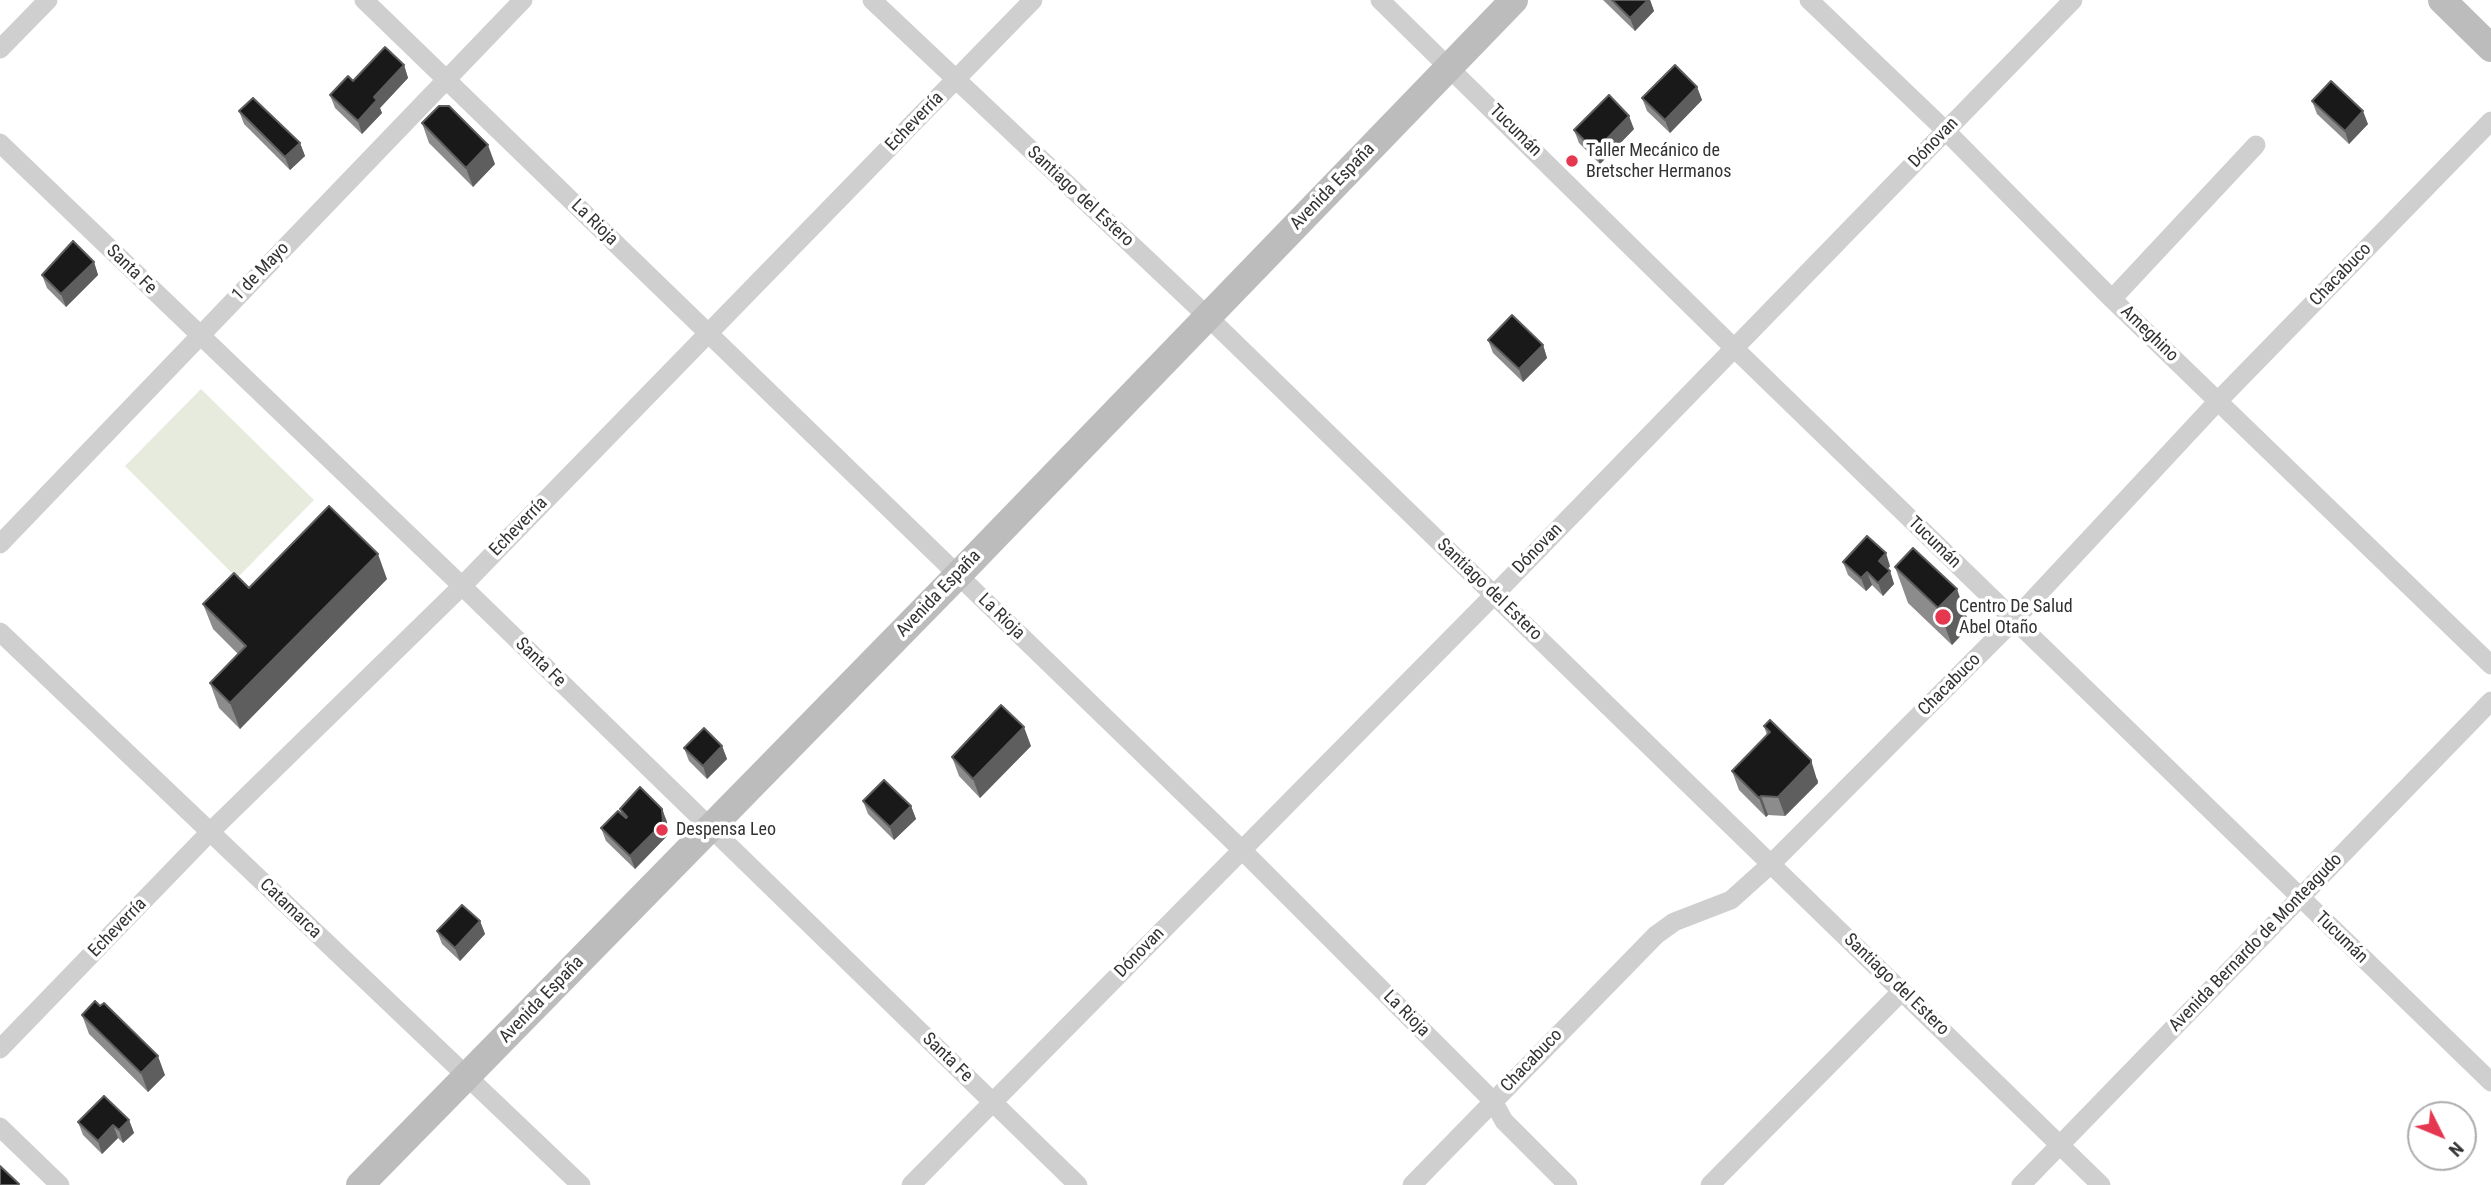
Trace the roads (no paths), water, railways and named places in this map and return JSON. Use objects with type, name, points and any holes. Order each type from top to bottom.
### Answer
[{"type":"street","points":[[0,49],[48,0]]},
{"type":"street","name":"La Rioja","points":[[364,0],[1241,849],[1493,1101],[1504,1121],[1568,1185]]},
{"type":"street","name":"1 de Mayo","points":[[0,544],[523,0]]},
{"type":"street","name":"Santiago del Estero","points":[[872,0],[1208,317],[2101,1185]]},
{"type":"street","name":"Echeverría","points":[[0,1049],[210,832],[462,586],[1032,0]]},
{"type":"street","name":"Tucumán","points":[[1380,0],[2491,1083]]},
{"type":"street","name":"Avenida España","points":[[360,1185],[958,575],[1514,0]]},
{"type":"street","name":"Ameghino","points":[[1809,0],[1946,131],[2112,299],[2491,665]]},
{"type":"street","name":"Dónovan","points":[[911,1185],[1494,595],[2073,0]]},
{"type":"street","points":[[2442,0],[2491,47]]},
{"type":"street","name":"Chacabuco","points":[[1412,1185],[1656,935],[1674,922],[1731,900],[1771,864],[2014,620],[2218,401],[2491,121]]},
{"type":"street","name":"Santa Fe","points":[[0,143],[462,586],[1078,1185]]},
{"type":"street","points":[[2112,299],[2256,145]]},
{"type":"street","name":"Catamarca","points":[[0,632],[581,1185]]},
{"type":"street","name":"Avenida Bernardo de Monteagudo","points":[[2021,1185],[2491,701]]},
{"type":"street","points":[[1710,1185],[1902,991]]},
{"type":"street","points":[[0,1127],[60,1185]]},
{"type":"place","name":"Taller Mecánico de Bretscher Hermanos","points":[[1572,161]]},
{"type":"place","name":"Centro De Salud Abel Otaño","points":[[1943,617]]},
{"type":"place","name":"Despensa Leo","points":[[662,830]]}]
